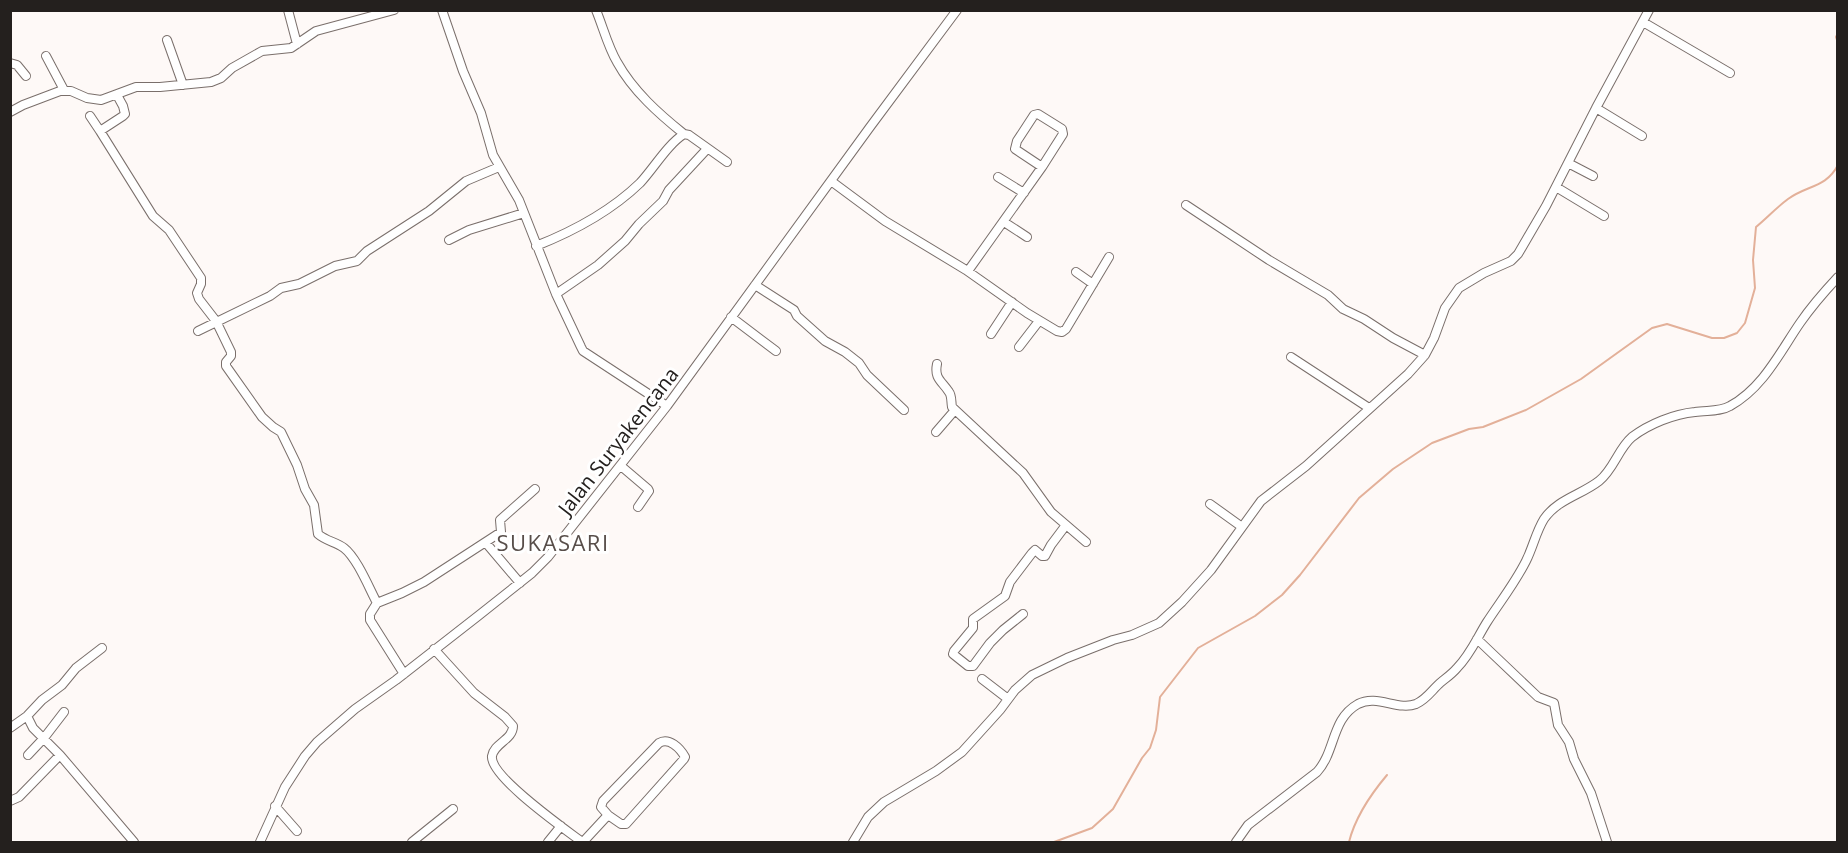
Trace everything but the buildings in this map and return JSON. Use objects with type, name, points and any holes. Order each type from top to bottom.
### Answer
[{"type":"street","points":[[288,10],[297,44]]},
{"type":"street","points":[[11,111],[64,90],[104,100],[136,87],[203,84],[221,78],[232,68],[262,51],[289,48],[316,31],[394,10]]},
{"type":"street","points":[[442,10],[463,71],[481,113],[491,149],[525,213],[556,294],[583,351],[667,406]]},
{"type":"street","points":[[596,10],[616,61],[629,80],[660,115],[727,162]]},
{"type":"street","name":"Jalan Suryakencana","points":[[260,843],[275,806],[290,778],[316,742],[355,709],[404,674],[520,583],[548,557],[667,406],[957,10]]},
{"type":"street","points":[[853,843],[862,825],[876,810],[893,796],[956,758],[1025,681],[1041,670],[1159,623],[1182,602],[1210,570],[1261,501],[1306,466],[1408,374],[1425,355],[1445,308],[1459,288],[1484,273],[1515,259],[1523,247],[1649,10]]},
{"type":"street","points":[[1643,22],[1730,73]]},
{"type":"street","points":[[167,40],[183,85]]},
{"type":"street","points":[[46,56],[64,90]]},
{"type":"street","points":[[10,63],[17,65],[26,76]]},
{"type":"street","points":[[100,131],[125,114],[117,95]]},
{"type":"street","points":[[1596,108],[1642,136]]},
{"type":"street","points":[[968,271],[1042,167],[1063,132],[1038,114],[1034,115],[1017,141],[1015,149],[1042,167]]},
{"type":"street","points":[[90,116],[153,216],[169,230],[201,278],[197,293],[199,299],[216,321],[231,352],[226,366],[262,417],[284,437],[314,505],[318,534],[347,550],[377,603]]},
{"type":"street","points":[[537,246],[606,211],[638,184],[684,134]]},
{"type":"street","points":[[556,294],[598,265],[625,241],[707,149]]},
{"type":"street","points":[[1568,163],[1593,176]]},
{"type":"street","points":[[198,331],[270,296],[281,288],[299,284],[335,266],[357,261],[366,251],[429,211],[466,181],[499,167]]},
{"type":"street","points":[[998,177],[1024,193]]},
{"type":"street","points":[[831,181],[885,221],[968,271],[1052,330],[1062,332],[1066,329],[1109,257]]},
{"type":"street","points":[[1556,187],[1604,216]]},
{"type":"street","points":[[1186,206],[1328,295],[1343,309],[1425,355]]},
{"type":"street","points":[[449,240],[469,230],[525,213]]},
{"type":"street","points":[[1004,222],[1027,237]]},
{"type":"street","points":[[1076,272],[1093,284]]},
{"type":"street","points":[[1236,843],[1248,825],[1317,772],[1328,757],[1335,731],[1340,722],[1355,706],[1373,700],[1400,705],[1416,704],[1459,666],[1520,573],[1539,528],[1554,508],[1599,481],[1631,438],[1641,432],[1675,416],[1728,407],[1749,394],[1763,378],[1808,312],[1838,278]]},
{"type":"street","points":[[755,285],[794,310],[797,316],[825,341],[852,357],[867,375],[904,410]]},
{"type":"street","points":[[991,334],[1012,302]]},
{"type":"street","points":[[731,317],[776,351]]},
{"type":"street","points":[[1019,347],[1039,321]]},
{"type":"street","points":[[1291,357],[1369,408]]},
{"type":"street","points":[[937,364],[940,383],[948,390],[951,405],[955,410],[1023,473],[1051,512],[1086,542]]},
{"type":"street","points":[[936,432],[955,410]]},
{"type":"street","points":[[621,466],[649,491],[638,507]]},
{"type":"street","points":[[404,674],[370,620],[370,614],[377,603],[424,582],[486,543],[501,532],[500,520],[535,489]]},
{"type":"street","points":[[1210,504],[1242,527]]},
{"type":"street","points":[[1023,614],[996,636],[973,666],[968,666],[953,654],[972,630],[973,619],[1005,596],[1010,582],[1035,550],[1045,556],[1066,525]]},
{"type":"street","points":[[486,543],[520,583]]},
{"type":"street","points":[[1477,639],[1538,697],[1554,703],[1558,725],[1569,742],[1574,759],[1591,793],[1607,843]]},
{"type":"street","points":[[10,728],[27,716],[42,700],[62,685],[76,668],[102,648]]},
{"type":"street","points":[[434,649],[474,693],[513,726],[512,733],[492,756],[493,763],[515,789],[582,843],[608,815]]},
{"type":"street","points":[[982,679],[1008,699]]},
{"type":"street","points":[[28,755],[64,712]]},
{"type":"street","points":[[27,716],[33,728],[60,754],[134,843]]},
{"type":"street","points":[[669,740],[684,753],[684,759],[629,822],[622,825],[608,815],[601,807],[603,801],[659,743],[669,740]]},
{"type":"street","points":[[10,801],[19,797],[60,754]]},
{"type":"street","points":[[275,806],[297,831]]},
{"type":"street","points":[[412,843],[453,809]]},
{"type":"street","points":[[548,843],[561,826]]},
{"type":"waterway","points":[[1838,33],[1836,37],[1838,43]]},
{"type":"waterway","points":[[1054,842],[1092,828],[1113,809],[1150,748],[1156,730],[1160,697],[1198,648],[1255,616],[1282,595],[1359,498],[1393,469],[1432,443],[1526,410],[1581,379],[1652,328],[1667,324],[1712,338],[1724,338],[1737,333],[1745,323],[1755,288],[1753,260],[1756,227],[1795,194],[1828,178],[1838,165]]},
{"type":"waterway","points":[[1349,842],[1364,807],[1387,775]]},
{"type":"district","name":"SUKASARI","points":[[553,542]]}]
